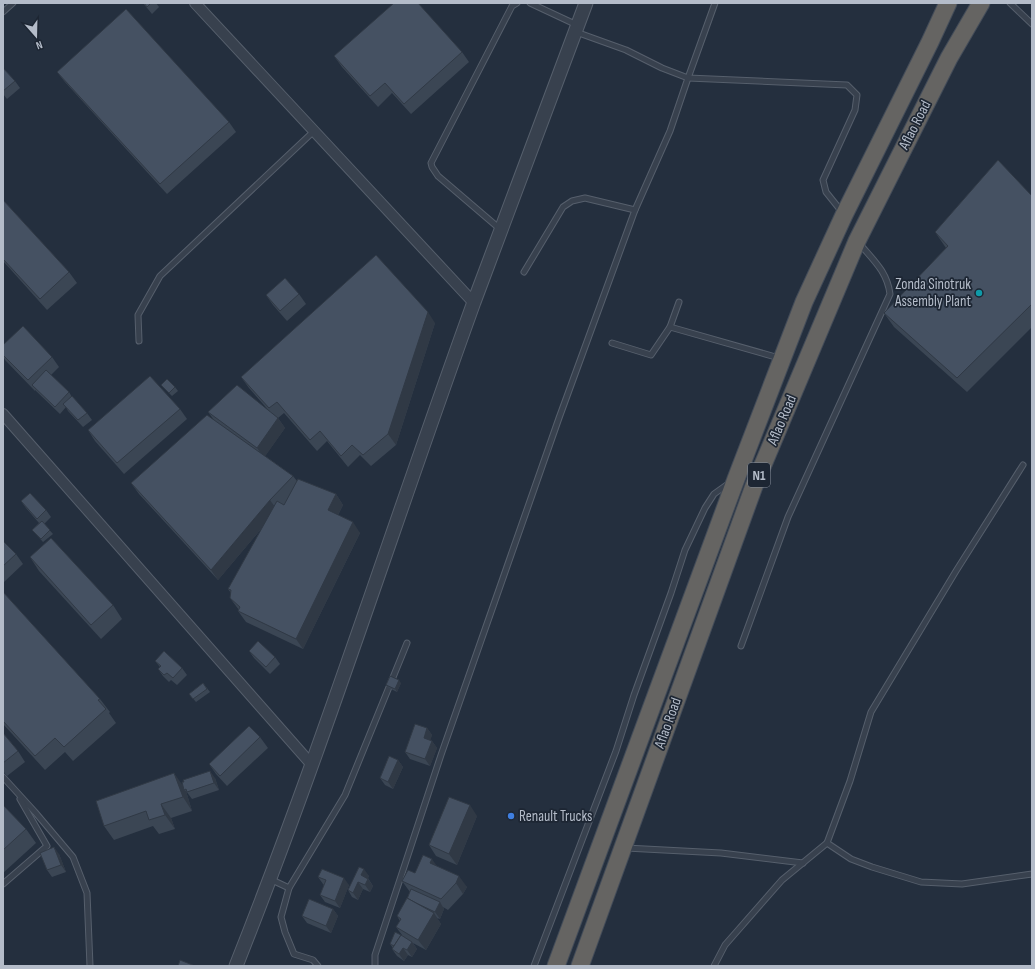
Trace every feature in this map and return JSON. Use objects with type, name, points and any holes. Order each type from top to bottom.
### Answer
[{"type":"highway","name":"Aflao Road","points":[[556,966],[736,479],[804,302],[844,215],[927,49],[948,3]]},
{"type":"highway","name":"Aflao Road","points":[[580,966],[754,486],[857,241],[949,58],[981,3]]},
{"type":"street","points":[[195,3],[474,303]]},
{"type":"street","points":[[236,966],[312,765],[474,303],[586,3]]},
{"type":"street","points":[[3,414],[312,765]]},
{"type":"lane","points":[[3,12],[13,3]]},
{"type":"lane","points":[[501,230],[438,176],[431,163],[512,6],[516,3]]},
{"type":"lane","points":[[530,3],[576,29],[626,50],[662,68],[688,78],[847,85],[857,95],[855,110],[823,180],[826,192],[844,215]]},
{"type":"lane","points":[[375,966],[375,955],[441,755],[559,418],[635,210],[670,131],[714,3]]},
{"type":"lane","points":[[1010,3],[1032,24]]},
{"type":"lane","points":[[139,342],[138,315],[160,276],[314,131]]},
{"type":"lane","points":[[524,272],[563,207],[572,201],[585,198],[635,210]]},
{"type":"lane","points":[[741,646],[788,517],[890,294],[888,282],[884,274],[857,241]]},
{"type":"lane","points":[[612,343],[651,355],[670,327],[679,302]]},
{"type":"lane","points":[[670,327],[782,358]]},
{"type":"lane","points":[[714,966],[725,945],[782,880],[827,844],[850,781],[871,712],[1022,465]]},
{"type":"lane","points":[[534,966],[616,751],[685,550],[705,508],[714,494],[736,479]]},
{"type":"lane","points":[[318,966],[313,960],[294,954],[281,917],[289,888],[345,795],[407,643]]},
{"type":"lane","points":[[3,777],[73,857],[87,892],[90,966]]},
{"type":"lane","points":[[3,884],[47,846],[16,791]]},
{"type":"lane","points":[[827,844],[852,859],[872,867],[921,882],[962,884],[1032,874]]},
{"type":"lane","points":[[624,848],[721,853],[803,863]]},
{"type":"lane","points":[[270,879],[289,888]]},
{"type":"building","points":[[144,3],[151,3],[147,7]]},
{"type":"building","points":[[394,3],[418,3],[462,52],[404,104],[385,83],[370,96],[334,56]]},
{"type":"building","points":[[126,9],[229,122],[160,184],[57,72]]},
{"type":"building","points":[[3,68],[15,81],[3,91]]},
{"type":"building","name":"Zonda Sinotruk Assembly Plant","points":[[998,160],[1032,196],[1032,304],[957,378],[884,313],[948,246],[935,232]]},
{"type":"building","points":[[3,200],[69,272],[40,299],[3,259]]},
{"type":"building","points":[[376,255],[428,312],[388,434],[363,455],[352,445],[341,456],[320,431],[310,440],[277,402],[269,408],[241,377]]},
{"type":"building","points":[[285,278],[299,294],[280,311],[266,295]]},
{"type":"building","points":[[23,326],[52,357],[28,380],[3,355],[3,345]]},
{"type":"building","points":[[46,370],[69,392],[55,407],[32,385]]},
{"type":"building","points":[[150,376],[180,409],[117,463],[88,430]]},
{"type":"building","points":[[167,379],[175,387],[169,393],[161,385]]},
{"type":"building","points":[[237,385],[278,418],[257,448],[208,412]]},
{"type":"building","points":[[72,396],[87,413],[78,420],[63,404]]},
{"type":"building","points":[[207,415],[293,476],[270,500],[211,570],[131,483]]},
{"type":"building","points":[[298,479],[336,494],[328,510],[353,522],[296,639],[238,611],[240,607],[230,598],[231,590],[228,589],[277,501],[284,505]]},
{"type":"building","points":[[30,493],[46,510],[37,519],[21,501]]},
{"type":"building","points":[[42,521],[50,530],[41,539],[32,530]]},
{"type":"building","points":[[51,538],[113,605],[91,625],[30,557]]},
{"type":"building","points":[[3,541],[16,554],[3,566]]},
{"type":"building","points":[[3,592],[100,699],[98,700],[106,709],[64,747],[55,738],[35,756],[3,721]]},
{"type":"building","points":[[258,641],[275,657],[266,667],[249,651]]},
{"type":"building","points":[[164,651],[182,668],[173,678],[167,673],[164,675],[158,669],[161,666],[155,661]]},
{"type":"building","points":[[390,676],[399,680],[395,689],[386,685]]},
{"type":"building","points":[[203,683],[207,689],[193,699],[189,694]]},
{"type":"building","points":[[415,724],[427,728],[424,738],[432,741],[425,759],[405,752]]},
{"type":"building","points":[[249,726],[260,737],[220,776],[209,764]]},
{"type":"building","points":[[3,733],[18,751],[3,763]]},
{"type":"building","points":[[389,756],[398,760],[388,782],[380,778]]},
{"type":"building","points":[[210,771],[214,783],[187,792],[186,789],[184,790],[183,780]]},
{"type":"building","points":[[174,773],[183,797],[161,804],[165,815],[149,820],[146,811],[104,826],[96,801]]},
{"type":"building","points":[[449,797],[470,805],[449,854],[429,845]]},
{"type":"building","points":[[3,805],[26,829],[3,850]]},
{"type":"building","points":[[54,847],[61,865],[47,870],[40,853]]},
{"type":"building","points":[[423,855],[432,859],[430,863],[459,876],[456,883],[441,899],[402,881],[408,870],[415,873]]},
{"type":"building","points":[[359,867],[364,869],[361,875],[368,879],[365,885],[358,882],[353,893],[348,890]]},
{"type":"building","points":[[322,869],[344,878],[335,901],[320,895],[326,880],[318,877]]},
{"type":"building","points":[[411,889],[440,902],[435,912],[407,898]]},
{"type":"building","points":[[407,898],[434,913],[418,940],[396,927],[401,919],[397,916]]},
{"type":"building","points":[[309,899],[333,909],[326,926],[302,916]]},
{"type":"building","points":[[395,932],[401,935],[394,946],[390,944]]},
{"type":"building","points":[[401,935],[412,942],[407,950],[403,948],[399,954],[392,949]]},
{"type":"building","points":[[180,960],[195,966],[178,966]]},
{"type":"place","name":"Zonda Sinotruk Assembly Plant","points":[[979,293]]},
{"type":"place","name":"Renault Trucks","points":[[511,816]]}]
